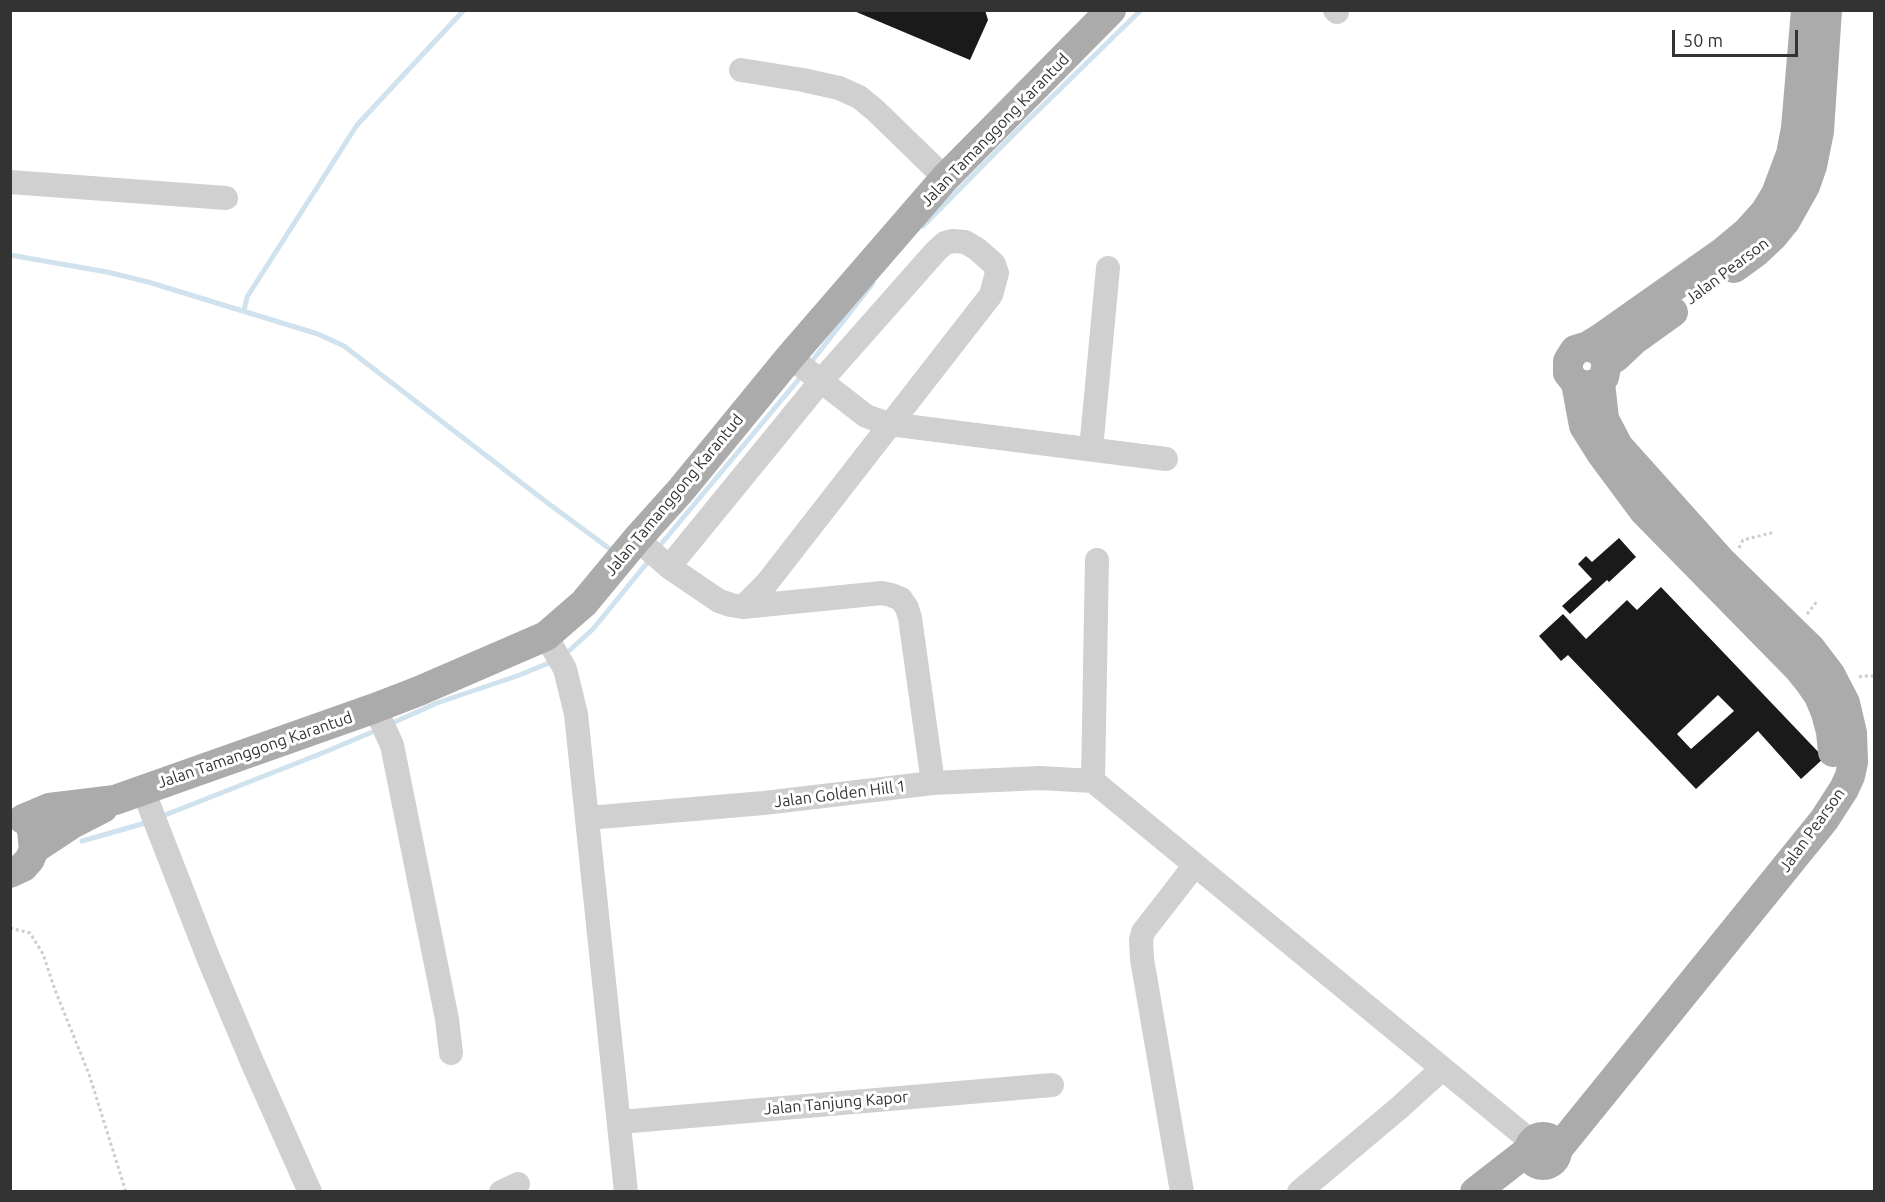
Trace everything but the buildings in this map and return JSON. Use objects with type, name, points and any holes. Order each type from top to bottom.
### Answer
[{"type":"main road","name":"Jalan Tamanggong Karantud","points":[[17,815],[49,808],[115,800],[149,807],[378,714],[419,691],[546,636],[584,603],[681,490],[790,357],[945,178],[1111,10]]},
{"type":"main road","points":[[1593,368],[1747,232],[1765,212],[1776,194],[1791,154],[1796,128],[1806,10]]},
{"type":"main road","name":"Jalan Pearson","points":[[1475,1191],[1541,1149],[1808,813],[1828,782],[1834,762],[1831,732],[1826,713],[1810,682],[1644,511],[1584,426],[1593,368],[1756,252],[1773,236],[1796,205],[1805,186],[1816,149],[1821,112],[1827,10]]},
{"type":"main road","name":"Jalan Pearson","points":[[1501,1191],[1541,1149],[1824,820],[1844,789],[1853,762],[1852,733],[1845,703],[1838,687],[1810,649],[1728,567],[1618,446],[1604,419],[1593,368]]},
{"type":"main road","name":"Jalan Tamanggong Karantud","points":[[11,875],[23,867],[30,859],[34,849],[115,800]]},
{"type":"main road","points":[[17,815],[33,832],[34,849]]},
{"type":"street","points":[[741,70],[839,88],[859,97],[945,178]]},
{"type":"street","points":[[10,182],[226,198]]},
{"type":"street","points":[[669,567],[821,381],[936,251],[945,243],[953,241],[965,242],[978,249],[994,264],[997,273],[991,295],[766,584],[743,607]]},
{"type":"street","points":[[1091,449],[1108,268]]},
{"type":"street","points":[[790,357],[866,416],[889,424],[1166,459]]},
{"type":"street","points":[[637,539],[669,567],[719,601],[731,605],[743,607],[882,593],[901,599],[910,618],[933,783]]},
{"type":"street","points":[[1096,561],[1093,781],[1541,1149]]},
{"type":"street","points":[[546,636],[566,669],[576,714],[626,1191]]},
{"type":"street","points":[[378,714],[392,745],[447,1019],[451,1053]]},
{"type":"street","name":"Jalan Golden Hill 1","points":[[588,818],[764,803],[933,783],[1040,778],[1093,781]]},
{"type":"street","points":[[149,807],[244,1042],[310,1191]]},
{"type":"street","points":[[1182,1191],[1142,959],[1141,940],[1143,932],[1196,865]]},
{"type":"street","points":[[1299,1191],[1442,1069]]},
{"type":"street","name":"Jalan Tanjung Kapor","points":[[620,1122],[1052,1085]]},
{"type":"path","points":[[1728,567],[1743,540],[1775,532]]},
{"type":"path","points":[[10,928],[30,933],[43,954],[89,1074],[126,1191]]},
{"type":"waterway","points":[[244,311],[247,297],[357,125],[464,10]]},
{"type":"waterway","points":[[923,226],[1141,10]]},
{"type":"waterway","points":[[10,255],[107,272],[148,282],[318,334],[344,346],[614,552]]},
{"type":"waterway","points":[[812,361],[873,283]]},
{"type":"waterway","points":[[662,543],[799,379]]},
{"type":"waterway","points":[[569,651],[593,629],[647,563]]},
{"type":"waterway","points":[[388,725],[437,703],[549,663]]},
{"type":"waterway","points":[[160,817],[377,730]]},
{"type":"waterway","points":[[82,841],[149,822]]}]
